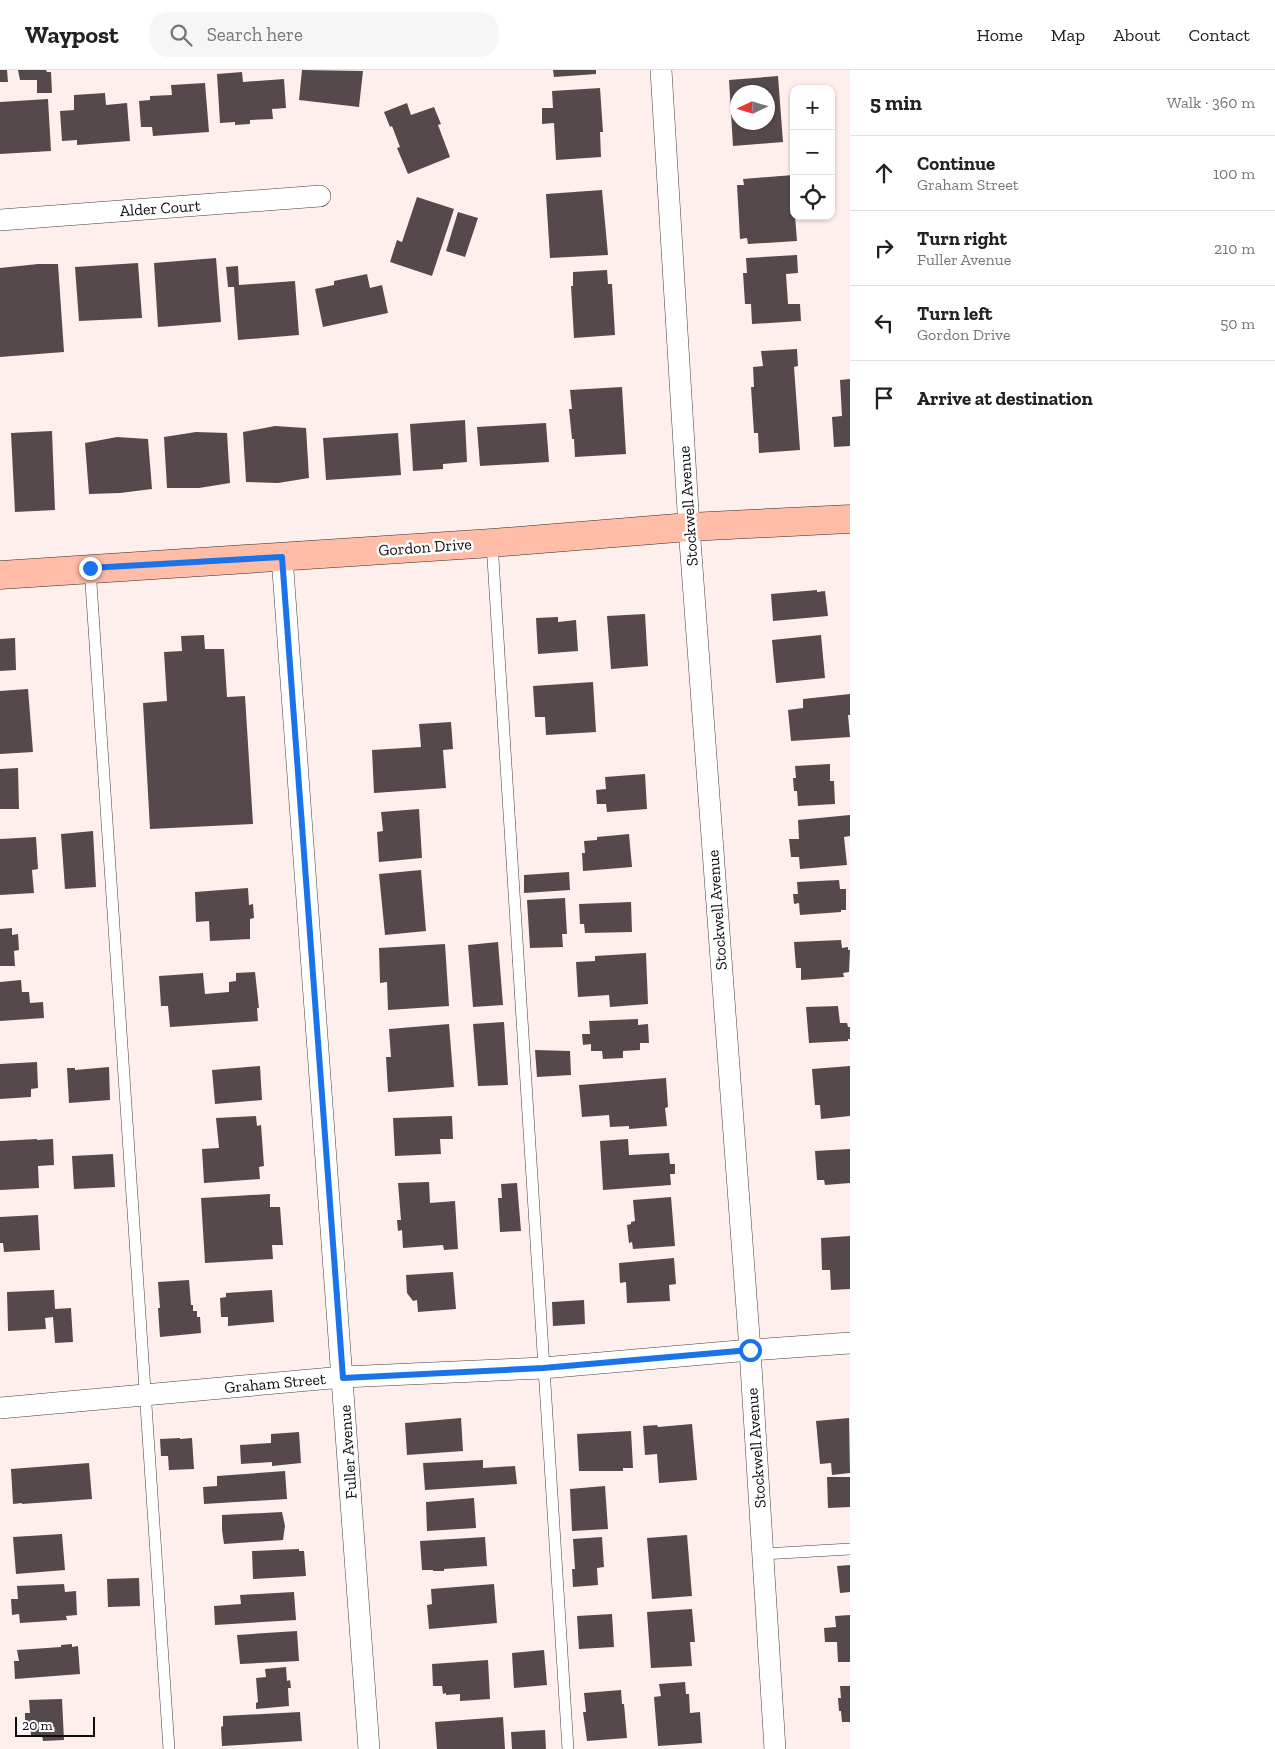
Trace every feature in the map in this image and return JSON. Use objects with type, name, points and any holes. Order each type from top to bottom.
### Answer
[{"type":"main road","name":"Gordon Drive","points":[[0,575],[492,543],[689,527],[850,519]]},
{"type":"street","name":"Stockwell Avenue","points":[[661,70],[689,527],[750,1350],[775,1749]]},
{"type":"street","name":"Alder Court","points":[[0,220],[320,196]]},
{"type":"street","name":"Fuller Avenue","points":[[282,557],[369,1749]]},
{"type":"street","name":"Graham Street","points":[[0,1408],[343,1378],[543,1368],[850,1343]]},
{"type":"lane","points":[[492,543],[568,1749]]},
{"type":"lane","points":[[90,568],[169,1749]]},
{"type":"lane","points":[[763,1554],[850,1549]]},
{"type":"building","points":[[0,70],[7,70],[8,82],[0,82]]},
{"type":"building","points":[[18,70],[46,70],[51,72],[52,93],[37,93],[37,80],[20,80]]},
{"type":"building","points":[[302,70],[363,71],[359,107],[299,100]]},
{"type":"building","points":[[553,70],[596,70],[596,74],[554,77]]},
{"type":"building","points":[[242,72],[243,82],[284,79],[286,108],[272,109],[273,119],[250,120],[250,124],[220,123],[217,74]]},
{"type":"building","points":[[778,76],[783,142],[733,146],[732,130],[775,130],[775,85],[730,85],[730,96],[729,80]]},
{"type":"building","points":[[205,83],[209,132],[153,136],[152,127],[141,127],[139,101],[150,100],[150,96],[172,95],[171,85]]},
{"type":"building","points":[[600,88],[603,132],[600,132],[601,157],[556,160],[554,123],[542,124],[542,108],[553,108],[552,91]]},
{"type":"building","points":[[105,93],[106,105],[127,103],[130,141],[77,145],[77,140],[62,141],[60,111],[74,110],[74,95]]},
{"type":"building","points":[[48,99],[51,151],[0,154],[0,102]]},
{"type":"building","points":[[407,103],[411,115],[434,107],[441,124],[438,125],[450,157],[408,174],[397,148],[400,147],[392,126],[390,127],[384,112]]},
{"type":"building","points":[[790,175],[790,220],[795,220],[797,241],[748,244],[747,238],[740,239],[737,185],[744,185],[743,179]]},
{"type":"building","points":[[602,190],[608,255],[550,258],[546,194]]},
{"type":"building","points":[[417,197],[454,209],[432,276],[390,262],[397,240],[402,242]]},
{"type":"building","points":[[458,212],[478,218],[465,257],[446,251]]},
{"type":"building","points":[[797,255],[798,273],[786,274],[788,304],[800,304],[801,321],[752,324],[751,304],[745,304],[743,273],[747,273],[746,258]]},
{"type":"building","points":[[216,258],[221,322],[158,327],[154,263]]},
{"type":"building","points":[[138,263],[142,318],[79,321],[75,267]]},
{"type":"building","points":[[58,264],[64,352],[0,357],[0,268]]},
{"type":"building","points":[[238,266],[239,285],[295,281],[299,335],[238,340],[234,287],[228,287],[226,267]]},
{"type":"building","points":[[607,270],[608,284],[612,284],[615,335],[574,338],[571,286],[573,286],[573,272]]},
{"type":"building","points":[[367,274],[370,288],[382,285],[388,313],[323,327],[315,289],[334,285],[334,281]]},
{"type":"building","points":[[797,349],[798,366],[794,367],[800,450],[759,453],[758,433],[754,433],[751,387],[754,387],[753,367],[763,366],[761,351]]},
{"type":"building","points":[[850,379],[850,446],[834,447],[832,417],[842,416],[840,380]]},
{"type":"building","points":[[622,387],[626,454],[575,457],[569,409],[572,409],[570,390]]},
{"type":"building","points":[[465,420],[467,462],[443,464],[443,469],[413,471],[410,424]]},
{"type":"building","points":[[546,423],[549,462],[480,466],[477,427]]},
{"type":"building","points":[[275,426],[306,428],[309,478],[278,483],[246,482],[243,432]]},
{"type":"building","points":[[52,431],[55,510],[15,512],[11,433]]},
{"type":"building","points":[[196,432],[227,433],[230,483],[199,488],[167,488],[164,437]]},
{"type":"building","points":[[398,433],[401,475],[326,480],[323,438]]},
{"type":"building","points":[[117,437],[148,439],[152,489],[89,494],[85,443]]},
{"type":"building","points":[[817,590],[817,592],[825,591],[828,616],[773,621],[771,594]]},
{"type":"building","points":[[645,614],[648,666],[611,669],[607,616]]},
{"type":"building","points":[[558,617],[558,622],[576,620],[578,651],[538,654],[536,618]]},
{"type":"building","points":[[204,635],[205,649],[224,649],[227,697],[245,696],[253,824],[150,829],[143,703],[167,701],[164,652],[182,651],[181,636]]},
{"type":"building","points":[[821,635],[825,678],[776,683],[772,640]]},
{"type":"building","points":[[15,638],[16,670],[0,671],[0,639]]},
{"type":"building","points":[[593,682],[596,732],[546,735],[545,717],[535,717],[533,686]]},
{"type":"building","points":[[28,689],[33,752],[0,754],[0,691]]},
{"type":"building","points":[[850,694],[850,715],[848,715],[850,737],[791,741],[788,710],[803,708],[803,699]]},
{"type":"building","points":[[451,722],[453,749],[443,750],[446,788],[374,793],[372,750],[421,747],[419,724]]},
{"type":"building","points":[[830,764],[830,781],[834,781],[835,804],[798,806],[797,791],[794,791],[793,778],[796,778],[795,766]]},
{"type":"building","points":[[18,768],[19,809],[0,809],[0,769]]},
{"type":"building","points":[[645,774],[647,809],[607,812],[606,804],[597,804],[596,790],[606,789],[605,777]]},
{"type":"building","points":[[419,809],[422,858],[379,862],[377,832],[383,831],[381,812]]},
{"type":"building","points":[[850,815],[850,836],[844,837],[847,865],[800,869],[799,857],[791,857],[789,839],[799,839],[798,820]]},
{"type":"building","points":[[93,831],[96,887],[65,889],[61,834]]},
{"type":"building","points":[[629,834],[632,867],[583,871],[582,853],[585,853],[584,841],[597,840],[597,837]]},
{"type":"building","points":[[36,837],[38,869],[32,870],[34,893],[0,895],[0,839]]},
{"type":"building","points":[[421,870],[426,931],[385,935],[379,874]]},
{"type":"building","points":[[569,872],[570,890],[524,893],[524,875]]},
{"type":"building","points":[[839,880],[840,889],[846,889],[846,910],[800,915],[799,903],[794,904],[793,894],[798,894],[797,882]]},
{"type":"building","points":[[248,888],[249,905],[253,904],[254,918],[250,919],[250,939],[210,941],[209,921],[196,922],[195,892]]},
{"type":"building","points":[[565,898],[567,934],[562,934],[563,947],[530,948],[527,900]]},
{"type":"building","points":[[631,902],[632,932],[585,933],[584,924],[580,924],[579,904]]},
{"type":"building","points":[[12,928],[12,935],[18,934],[19,950],[14,951],[15,966],[0,966],[0,929]]},
{"type":"building","points":[[841,940],[842,948],[848,947],[848,950],[850,950],[849,972],[843,973],[844,977],[801,980],[801,968],[796,968],[794,942]]},
{"type":"building","points":[[498,942],[503,1005],[473,1007],[468,945]]},
{"type":"building","points":[[445,944],[449,1006],[388,1010],[387,982],[380,983],[379,948]]},
{"type":"building","points":[[646,953],[648,1004],[610,1007],[609,995],[578,997],[576,962],[595,961],[595,956]]},
{"type":"building","points":[[255,972],[259,1008],[257,1008],[258,1021],[170,1027],[168,1006],[161,1006],[159,976],[203,973],[205,994],[229,992],[229,982],[236,981],[236,973]]},
{"type":"building","points":[[21,980],[22,992],[29,992],[30,1003],[43,1002],[44,1018],[0,1021],[0,982]]},
{"type":"building","points":[[838,1006],[840,1023],[847,1023],[848,1027],[850,1027],[850,1039],[848,1041],[809,1043],[806,1007]]},
{"type":"building","points":[[638,1019],[638,1025],[648,1024],[649,1043],[640,1043],[640,1050],[623,1051],[623,1058],[603,1059],[602,1051],[591,1051],[591,1044],[583,1045],[582,1034],[590,1034],[589,1021]]},
{"type":"building","points":[[504,1022],[508,1085],[478,1086],[473,1024]]},
{"type":"building","points":[[449,1024],[454,1087],[388,1092],[386,1057],[391,1057],[389,1029]]},
{"type":"building","points":[[535,1050],[570,1051],[571,1075],[537,1077]]},
{"type":"building","points":[[37,1062],[38,1088],[31,1089],[31,1097],[0,1099],[0,1064]]},
{"type":"building","points":[[260,1066],[262,1100],[215,1104],[212,1070]]},
{"type":"building","points":[[850,1066],[850,1116],[821,1119],[820,1105],[815,1105],[812,1069]]},
{"type":"building","points":[[109,1067],[110,1100],[69,1103],[67,1068],[75,1068],[75,1070]]},
{"type":"building","points":[[666,1078],[668,1107],[665,1108],[667,1126],[629,1129],[629,1126],[610,1127],[609,1115],[582,1117],[579,1085]]},
{"type":"building","points":[[256,1116],[257,1126],[261,1125],[264,1166],[259,1167],[260,1179],[204,1183],[202,1149],[219,1148],[216,1118]]},
{"type":"building","points":[[452,1116],[453,1139],[440,1139],[441,1154],[395,1156],[393,1118]]},
{"type":"building","points":[[53,1139],[54,1165],[38,1166],[39,1188],[0,1190],[0,1141]]},
{"type":"building","points":[[628,1139],[629,1155],[669,1153],[670,1164],[675,1164],[675,1174],[670,1174],[671,1185],[603,1190],[600,1141]]},
{"type":"building","points":[[850,1149],[850,1183],[825,1185],[824,1180],[817,1180],[815,1151]]},
{"type":"building","points":[[113,1154],[115,1187],[74,1189],[72,1156]]},
{"type":"building","points":[[429,1182],[430,1203],[455,1201],[458,1249],[444,1250],[443,1245],[403,1248],[402,1230],[398,1231],[397,1220],[401,1220],[398,1183]]},
{"type":"building","points":[[517,1183],[521,1231],[500,1232],[498,1198],[502,1198],[501,1184]]},
{"type":"building","points":[[270,1194],[270,1207],[280,1207],[283,1245],[272,1245],[273,1259],[205,1263],[201,1198]]},
{"type":"building","points":[[671,1197],[675,1246],[633,1249],[632,1242],[629,1243],[627,1225],[635,1221],[633,1200]]},
{"type":"building","points":[[38,1215],[40,1250],[4,1252],[3,1243],[0,1243],[0,1217]]},
{"type":"building","points":[[850,1236],[850,1289],[831,1290],[830,1270],[822,1270],[821,1238]]},
{"type":"building","points":[[674,1258],[676,1284],[669,1285],[670,1301],[627,1303],[626,1282],[620,1283],[619,1263]]},
{"type":"building","points":[[453,1272],[456,1309],[418,1312],[417,1300],[413,1301],[407,1293],[406,1275]]},
{"type":"building","points":[[189,1280],[191,1305],[193,1305],[193,1311],[197,1311],[197,1317],[200,1317],[201,1333],[160,1337],[158,1282]]},
{"type":"building","points":[[54,1290],[55,1309],[71,1308],[73,1342],[55,1343],[53,1317],[45,1318],[46,1329],[8,1331],[7,1292]]},
{"type":"building","points":[[272,1290],[274,1322],[228,1326],[228,1317],[221,1317],[220,1298],[226,1297],[226,1293]]},
{"type":"building","points":[[584,1300],[585,1324],[553,1326],[552,1302]]},
{"type":"building","points":[[461,1418],[463,1451],[407,1455],[405,1423]]},
{"type":"building","points":[[849,1418],[850,1473],[832,1475],[831,1463],[820,1464],[816,1421]]},
{"type":"building","points":[[692,1424],[697,1480],[659,1483],[657,1454],[645,1455],[643,1426],[657,1425],[658,1427]]},
{"type":"building","points":[[631,1431],[633,1468],[623,1468],[623,1471],[579,1471],[577,1434]]},
{"type":"building","points":[[299,1432],[301,1463],[272,1466],[272,1462],[241,1464],[240,1445],[271,1443],[271,1434]]},
{"type":"building","points":[[192,1438],[194,1469],[169,1470],[168,1456],[161,1456],[160,1439]]},
{"type":"building","points":[[483,1460],[483,1468],[515,1466],[517,1484],[425,1490],[423,1463]]},
{"type":"building","points":[[89,1463],[92,1499],[13,1504],[11,1469]]},
{"type":"building","points":[[285,1471],[287,1499],[204,1504],[203,1487],[217,1486],[217,1476]]},
{"type":"building","points":[[827,1477],[850,1477],[850,1507],[828,1508]]},
{"type":"building","points":[[605,1486],[608,1529],[572,1531],[570,1489]]},
{"type":"building","points":[[474,1498],[476,1528],[427,1531],[426,1502]]},
{"type":"building","points":[[282,1512],[285,1526],[283,1540],[224,1544],[222,1515]]},
{"type":"building","points":[[62,1534],[65,1570],[16,1574],[13,1537]]},
{"type":"building","points":[[687,1535],[692,1596],[652,1599],[647,1538]]},
{"type":"building","points":[[485,1537],[487,1566],[444,1569],[444,1571],[422,1570],[420,1541]]},
{"type":"building","points":[[602,1537],[604,1567],[597,1568],[598,1585],[573,1587],[572,1569],[575,1569],[573,1539]]},
{"type":"building","points":[[299,1549],[299,1551],[304,1551],[306,1576],[253,1579],[252,1551]]},
{"type":"building","points":[[850,1565],[850,1592],[840,1593],[837,1566]]},
{"type":"building","points":[[139,1578],[140,1606],[108,1607],[107,1579]]},
{"type":"building","points":[[64,1584],[65,1592],[76,1591],[77,1615],[66,1616],[67,1620],[20,1623],[19,1614],[12,1615],[11,1599],[18,1599],[17,1586]]},
{"type":"building","points":[[494,1584],[497,1623],[429,1629],[427,1605],[432,1604],[431,1589]]},
{"type":"building","points":[[294,1592],[296,1620],[215,1625],[214,1606],[241,1604],[240,1595]]},
{"type":"building","points":[[692,1609],[695,1642],[690,1642],[692,1666],[651,1668],[647,1612]]},
{"type":"building","points":[[612,1614],[614,1647],[579,1649],[577,1616]]},
{"type":"building","points":[[850,1615],[850,1662],[838,1662],[837,1642],[825,1642],[824,1628],[836,1627],[835,1616]]},
{"type":"building","points":[[297,1631],[299,1661],[240,1664],[237,1635]]},
{"type":"building","points":[[72,1644],[72,1647],[78,1646],[80,1674],[15,1679],[14,1661],[19,1661],[17,1650],[61,1647],[61,1645]]},
{"type":"building","points":[[544,1650],[547,1685],[514,1688],[512,1653]]},
{"type":"building","points":[[488,1660],[490,1699],[460,1701],[460,1694],[446,1695],[446,1693],[443,1694],[442,1686],[433,1686],[432,1664]]},
{"type":"building","points":[[286,1667],[287,1681],[290,1680],[291,1688],[288,1688],[289,1706],[256,1709],[256,1703],[258,1702],[256,1678],[266,1677],[265,1669]]},
{"type":"building","points":[[685,1682],[686,1694],[689,1694],[690,1713],[700,1712],[702,1743],[658,1746],[654,1697],[661,1696],[659,1684]]},
{"type":"building","points":[[840,1686],[850,1686],[850,1722],[842,1722],[838,1698],[841,1698]]},
{"type":"building","points":[[621,1690],[627,1738],[587,1741],[583,1712],[586,1712],[584,1693]]},
{"type":"building","points":[[62,1699],[64,1740],[43,1741],[42,1735],[31,1735],[30,1724],[25,1724],[25,1713],[30,1713],[29,1700]]},
{"type":"building","points":[[300,1712],[302,1741],[222,1746],[221,1727],[223,1726],[223,1716]]},
{"type":"building","points":[[503,1717],[505,1749],[437,1749],[435,1722]]},
{"type":"building","points":[[545,1730],[546,1749],[512,1749],[511,1732]]},
{"type":"route","points":[[90,568],[282,557],[343,1378],[543,1368],[750,1350]]}]
